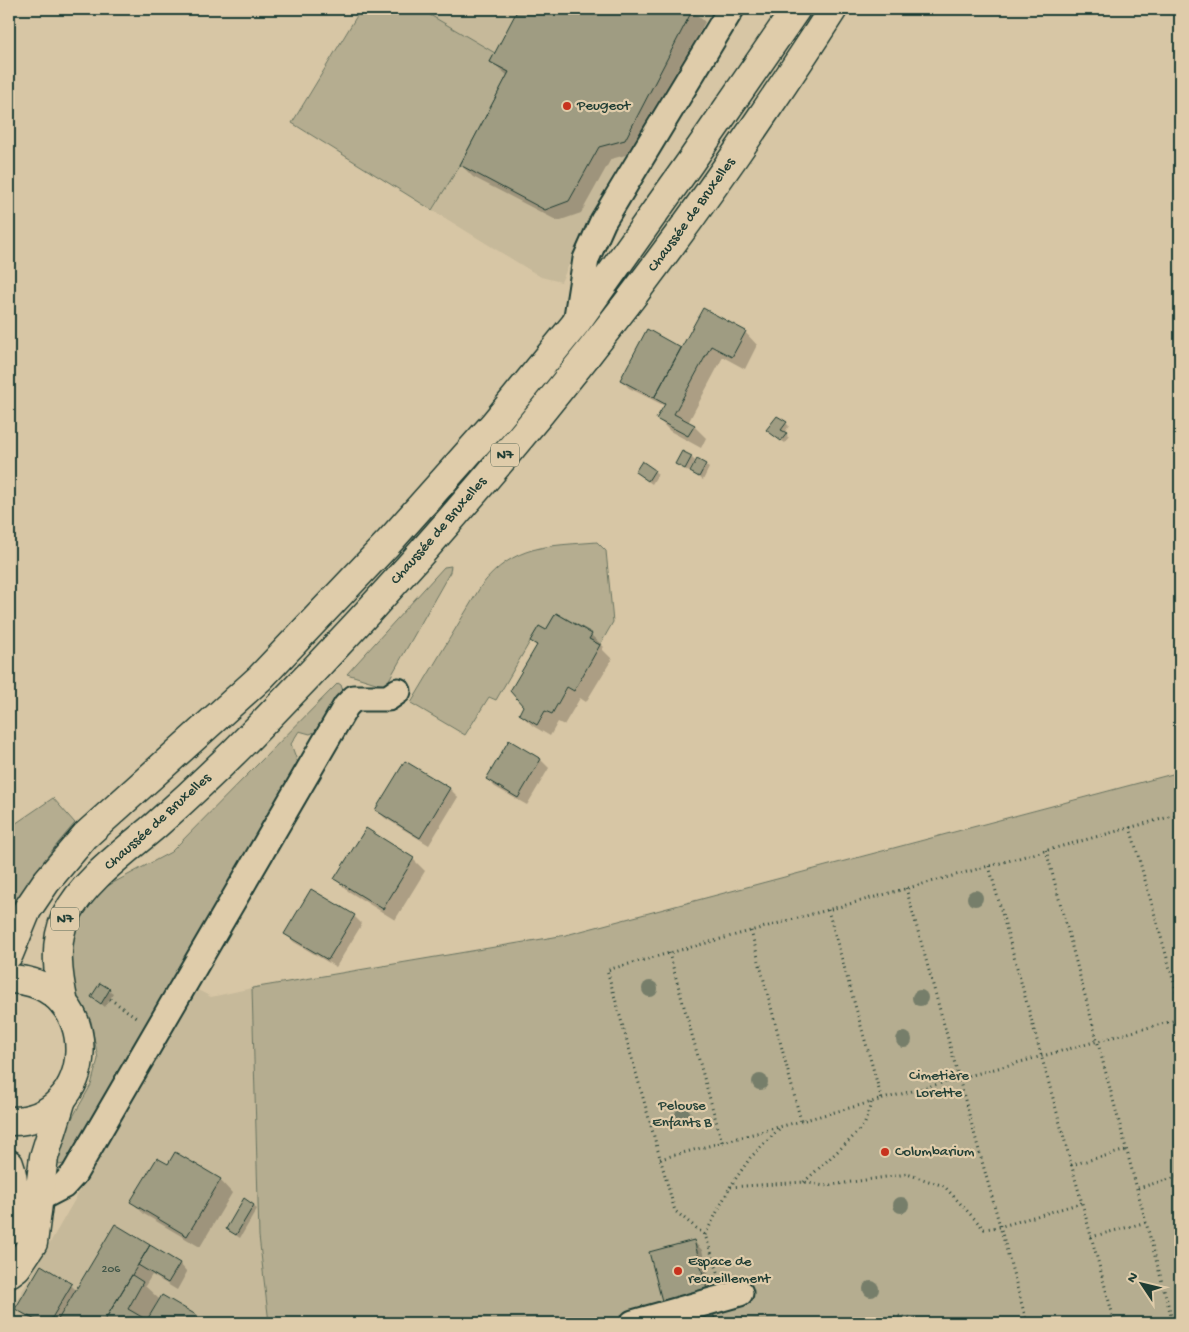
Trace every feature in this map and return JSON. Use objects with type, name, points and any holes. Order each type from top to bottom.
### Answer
[{"type":"main road","name":"Chaussée de Bruxelles","points":[[9,954],[27,910],[46,882],[85,836],[260,678],[319,618],[443,483],[576,323],[689,164],[794,9]]},
{"type":"main road","name":"Chaussée de Bruxelles","points":[[64,1004],[58,974],[58,944],[65,918],[78,895],[97,876],[180,804],[257,729],[327,656],[454,515],[616,319],[716,184],[833,9]]},
{"type":"main road","points":[[9,979],[20,979],[37,984],[52,992],[64,1004],[73,1017],[79,1033],[80,1057],[75,1079],[62,1099],[44,1157],[33,1243],[17,1267],[9,1273]]},
{"type":"main road","points":[[9,1121],[16,1122],[33,1118],[48,1110],[62,1099]]},
{"type":"main road","points":[[9,1164],[14,1202],[9,1230]]},
{"type":"street","points":[[576,323],[586,259],[603,221],[731,9]]},
{"type":"street","name":"Chaussée de Bruxelles","points":[[794,9],[818,32]]},
{"type":"street","points":[[40,1198],[63,1186],[74,1174],[346,706],[354,698],[388,698],[398,691]]},
{"type":"street","points":[[633,1323],[733,1295]]},
{"type":"path","points":[[733,1295],[705,1235],[675,1211],[607,970],[1180,814]]},
{"type":"path","points":[[1130,827],[1180,1004]]},
{"type":"path","points":[[1046,850],[1174,1323]]},
{"type":"path","points":[[989,866],[1115,1323]]},
{"type":"path","points":[[906,888],[1027,1323]]},
{"type":"path","points":[[828,910],[882,1100]]},
{"type":"path","points":[[751,931],[801,1122]]},
{"type":"path","points":[[669,953],[722,1142]]},
{"type":"path","points":[[660,1159],[1180,1019]]},
{"type":"path","points":[[804,1182],[851,1139],[865,1123],[871,1103]]},
{"type":"path","points":[[705,1235],[730,1187],[750,1158],[781,1127]]},
{"type":"path","points":[[1071,1165],[1128,1150]]},
{"type":"path","points":[[730,1187],[804,1182],[824,1186],[908,1174],[944,1186],[984,1228],[999,1227],[1081,1203]]},
{"type":"path","points":[[1138,1188],[1180,1176]]},
{"type":"path","points":[[1091,1237],[1147,1222]]},
{"type":"path","points":[[880,1323],[898,1316],[918,1320],[920,1323]]},
{"type":"shaded area","name":"Peugeot","points":[[427,9],[713,9],[599,199],[561,282],[541,277],[432,210],[460,165],[490,62],[425,12]]},
{"type":"shaded area","points":[[252,988],[259,1236],[269,1323],[9,1323],[9,1314],[196,989],[211,997]]},
{"type":"green space","points":[[361,9],[427,9],[425,12],[495,53],[490,62],[509,72],[460,165],[432,210],[292,123]]},
{"type":"green space","points":[[597,542],[606,551],[613,622],[600,645],[589,639],[592,633],[556,613],[546,630],[539,626],[496,700],[489,697],[465,735],[411,703],[481,586],[493,572],[506,562],[533,550]]},
{"type":"green space","points":[[451,566],[450,572],[386,685],[347,674],[444,567]]},
{"type":"green space","points":[[338,683],[343,691],[319,730],[310,734],[299,731],[291,744],[299,766],[64,1164],[59,1165],[55,1162],[70,1122],[91,1085],[98,1059],[91,1021],[72,992],[70,935],[82,908],[98,891],[171,852]]},
{"type":"green space","name":"Cimetière Lorette","points":[[1180,772],[1180,1323],[269,1323],[259,1236],[252,988],[566,935]]},
{"type":"green space","points":[[53,798],[75,823],[30,881],[9,921],[9,828]]},
{"type":"building","name":"Peugeot","points":[[518,9],[693,9],[625,140],[599,147],[569,201],[545,210],[460,165],[509,72],[490,62]]},
{"type":"building","points":[[703,308],[746,331],[732,357],[711,346],[674,414],[695,425],[688,436],[656,419],[665,404],[654,398]]},
{"type":"building","points":[[647,329],[681,348],[654,398],[620,380]]},
{"type":"building","points":[[777,416],[787,422],[781,430],[787,433],[781,441],[766,430]]},
{"type":"building","points":[[682,451],[692,456],[685,469],[675,464]]},
{"type":"building","points":[[697,459],[706,464],[699,477],[690,472]]},
{"type":"building","points":[[642,461],[655,470],[648,481],[635,472]]},
{"type":"building","points":[[556,613],[592,634],[589,639],[600,645],[574,691],[567,687],[552,714],[545,711],[537,725],[519,714],[523,706],[510,691],[537,645],[530,641],[539,626],[546,630]]},
{"type":"building","points":[[509,740],[541,759],[518,798],[486,779]]},
{"type":"building","points":[[405,761],[450,788],[420,838],[375,810]]},
{"type":"building","points":[[366,828],[414,858],[383,909],[334,879]]},
{"type":"building","points":[[311,889],[355,915],[328,960],[284,934]]},
{"type":"building","points":[[100,983],[110,989],[101,1004],[91,997]]},
{"type":"building","points":[[175,1152],[221,1179],[187,1236],[130,1202],[157,1158],[168,1164]]},
{"type":"building","points":[[244,1198],[254,1205],[236,1235],[226,1229]]},
{"type":"building","points":[[115,1224],[150,1245],[103,1323],[56,1323]]},
{"type":"building","name":"Espace de recueillement","points":[[694,1240],[707,1290],[662,1301],[649,1252]]},
{"type":"building","points":[[150,1245],[180,1263],[168,1283],[138,1265]]},
{"type":"building","points":[[41,1265],[72,1284],[49,1323],[41,1323],[15,1309]]},
{"type":"building","points":[[132,1275],[143,1282],[128,1309],[147,1320],[162,1295],[198,1316],[194,1323],[103,1323]]},
{"type":"building","points":[[713,1313],[716,1323],[678,1323]]},
{"type":"place","name":"Peugeot","points":[[567,106]]},
{"type":"place","name":"Columbarium","points":[[885,1152]]},
{"type":"place","name":"Espace de recueillement","points":[[678,1271]]},
{"type":"park label","name":"Pelouse Enfants B","points":[[682,1114]]}]
